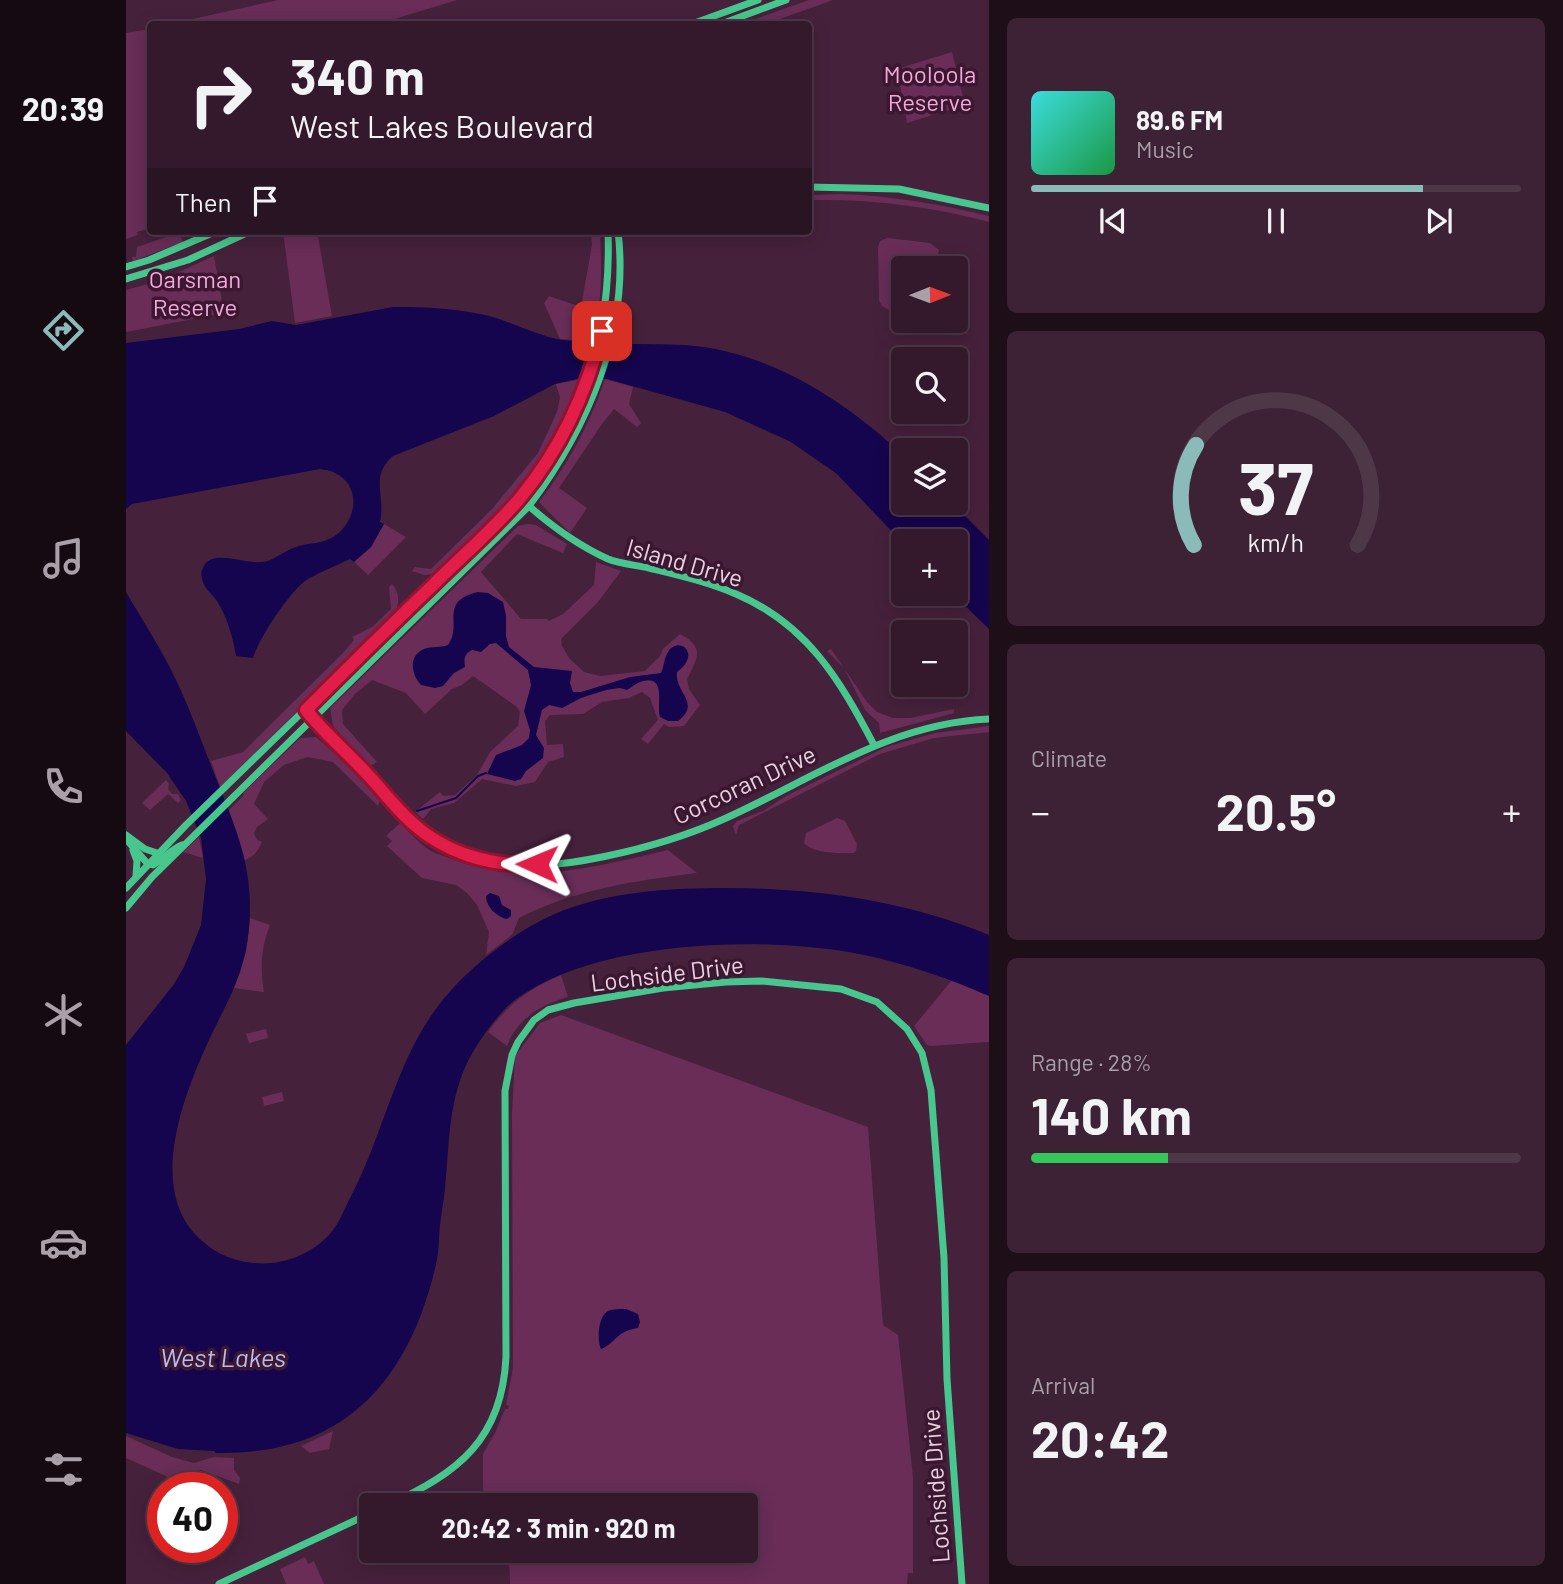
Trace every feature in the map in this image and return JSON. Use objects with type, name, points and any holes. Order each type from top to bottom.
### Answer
[{"type":"street","points":[[700,21],[758,0]]},
{"type":"street","points":[[729,21],[786,0]]},
{"type":"street","points":[[812,187],[900,189],[989,208]]},
{"type":"street","points":[[126,267],[160,256],[208,235]]},
{"type":"street","points":[[126,279],[188,260],[242,235]]},
{"type":"street","points":[[126,888],[157,853],[520,498],[551,456],[575,414],[584,391],[602,331],[608,288],[608,235]]},
{"type":"street","points":[[126,908],[152,877],[194,835],[528,506],[573,440],[596,390],[613,330],[619,285],[618,235]]},
{"type":"street","name":"Island Drive","points":[[520,498],[564,535],[609,559],[677,575],[738,594],[781,620],[814,650],[834,675],[874,745]]},
{"type":"street","points":[[420,597],[429,603]]},
{"type":"street","points":[[344,672],[353,669],[373,651],[377,656]]},
{"type":"street","name":"Corcoran Drive","points":[[306,710],[408,820],[423,832],[460,853],[482,861],[520,865],[587,859],[658,843],[755,805],[874,745],[905,733],[937,725],[989,719]]},
{"type":"street","points":[[126,836],[145,849],[157,853]]},
{"type":"street","points":[[126,836],[137,861],[136,876]]},
{"type":"street","points":[[131,846],[147,863],[153,865],[173,849],[184,845]]},
{"type":"street","name":"Lochside Drive","points":[[413,1493],[435,1482],[466,1458],[485,1435],[501,1396],[506,1357],[505,1091],[512,1055],[527,1028],[541,1015],[556,1008],[682,985],[761,981],[827,987],[855,993],[885,1008],[916,1042],[929,1073],[944,1258],[947,1379],[962,1584]]},
{"type":"street","points":[[219,1584],[359,1519]]},
{"type":"green space","points":[[278,0],[457,0],[388,21],[184,21]]},
{"type":"green space","points":[[809,0],[833,0],[774,21],[750,21]]},
{"type":"green space","points":[[147,30],[147,229],[126,239],[126,33]]},
{"type":"green space","name":"Mooloola Reserve","points":[[952,52],[965,105],[907,123],[897,69]]},
{"type":"green space","points":[[841,194],[934,204],[989,216],[989,222],[900,205],[812,200],[812,195]]},
{"type":"green space","points":[[172,235],[180,235],[183,242],[133,261],[137,247]]},
{"type":"green space","points":[[284,235],[318,235],[332,316],[295,323]]},
{"type":"green space","points":[[591,235],[600,235],[600,300],[593,341],[560,339],[544,303],[549,296],[581,307],[592,245]]},
{"type":"green space","points":[[887,238],[930,243],[939,250],[937,256],[891,256],[891,311],[882,306],[879,300],[880,241]]},
{"type":"green space","name":"Oarsman Reserve","points":[[214,256],[224,313],[126,332],[126,290],[159,281]]},
{"type":"green space","points":[[583,379],[556,436],[522,485],[502,508],[436,574],[424,575],[412,571],[415,567],[431,569],[492,509],[538,453],[557,412],[560,398],[556,384]]},
{"type":"green space","points":[[605,379],[633,387],[629,404],[641,423],[637,427],[614,409],[559,488],[587,508],[570,533],[539,502],[577,443]]},
{"type":"green space","points":[[384,524],[406,537],[368,575],[354,562],[371,547]]},
{"type":"green space","points":[[536,525],[567,544],[563,553],[517,534],[481,572],[521,619],[549,621],[563,614],[594,585],[596,562],[621,571],[598,602],[561,639],[569,658],[584,672],[600,676],[645,671],[680,634],[696,648],[696,659],[687,679],[689,689],[700,705],[684,726],[669,727],[664,724],[648,744],[641,739],[658,720],[650,698],[642,692],[629,698],[602,702],[583,714],[550,715],[545,721],[547,745],[563,744],[564,757],[548,762],[535,782],[516,786],[482,779],[454,803],[431,809],[423,819],[415,812],[440,792],[443,796],[455,795],[477,775],[490,752],[518,726],[520,712],[517,707],[473,676],[452,689],[425,714],[406,693],[372,680],[355,694],[342,710],[343,724],[377,762],[370,766],[333,726],[330,708],[518,526]]},
{"type":"green space","points":[[392,584],[398,599],[394,616],[220,787],[211,761],[243,752],[343,653],[354,640],[352,637],[372,627],[391,609],[389,587]]},
{"type":"green space","points":[[831,649],[844,668],[827,651]]},
{"type":"green space","points":[[844,669],[877,712],[893,718],[910,718],[954,709],[954,713],[880,733],[879,723],[865,710]]},
{"type":"green space","points":[[989,726],[989,732],[934,738],[880,754],[739,825],[736,835],[733,826],[737,821],[763,811],[786,796],[886,747],[935,733]]},
{"type":"green space","points":[[316,737],[347,764],[380,800],[378,806],[333,762],[307,757],[284,765],[264,782],[254,804],[268,819],[257,827],[254,833],[257,840],[262,842],[259,848],[244,860],[229,810],[300,738]]},
{"type":"green space","points":[[166,780],[168,789],[172,794],[178,794],[181,800],[178,803],[168,794],[150,810],[142,803]]},
{"type":"green space","points":[[837,818],[845,821],[857,844],[856,851],[827,852],[808,847],[804,843],[806,833]]},
{"type":"green space","points":[[400,823],[431,851],[479,868],[505,872],[560,871],[587,868],[668,850],[697,873],[606,888],[540,908],[519,918],[512,935],[486,955],[489,932],[477,905],[467,893],[456,885],[422,878],[387,846],[392,841],[386,836]]},
{"type":"green space","points":[[199,837],[203,858],[183,852]]},
{"type":"green space","points":[[250,918],[270,925],[262,958],[264,992],[234,988],[246,952]]},
{"type":"green space","points":[[561,975],[568,997],[531,1014],[511,1036],[507,1046],[488,1032],[520,998]]},
{"type":"green space","points":[[952,980],[989,996],[989,1042],[931,1046],[927,1045],[914,1026]]},
{"type":"green space","points":[[561,1015],[868,1127],[883,1325],[898,1335],[913,1477],[913,1573],[908,1573],[907,1584],[510,1584],[509,1563],[758,1563],[758,1493],[483,1493],[483,1454],[505,1409],[508,1409],[509,1406],[506,1405],[513,1368],[512,1114],[515,1056],[540,1023]]},
{"type":"green space","points":[[266,1029],[268,1038],[249,1043],[246,1034]]},
{"type":"green space","points":[[282,1092],[284,1101],[264,1106],[262,1097]]},
{"type":"green space","points":[[333,1431],[329,1449],[310,1453],[301,1446]]},
{"type":"green space","points":[[126,1436],[172,1457],[194,1463],[214,1457],[234,1458],[236,1472],[157,1472],[126,1458]]},
{"type":"green space","points":[[305,1557],[308,1564],[314,1561],[324,1584],[286,1584],[280,1569]]},
{"type":"water","points":[[393,307],[443,309],[481,314],[563,340],[609,344],[685,345],[716,349],[775,368],[830,397],[891,444],[891,515],[964,515],[989,540],[989,629],[965,606],[968,606],[968,529],[891,530],[837,474],[791,442],[725,412],[607,379],[581,378],[555,384],[494,416],[393,456],[382,471],[380,479],[380,522],[384,524],[371,547],[354,562],[350,559],[305,581],[275,616],[253,658],[236,656],[224,614],[201,576],[207,562],[214,558],[267,561],[296,547],[327,540],[336,535],[350,518],[353,508],[351,488],[335,473],[320,469],[132,504],[126,509],[126,343],[239,329],[272,321],[296,325]]},
{"type":"water","name":"West Lakes","points":[[126,592],[165,658],[187,705],[236,830],[248,879],[249,926],[243,961],[188,1093],[180,1117],[173,1167],[174,1191],[181,1213],[194,1233],[220,1254],[244,1262],[274,1263],[304,1253],[329,1235],[341,1217],[372,1150],[411,1051],[438,1006],[465,975],[499,947],[536,923],[573,907],[610,897],[647,892],[724,888],[792,890],[892,905],[925,913],[989,935],[989,996],[927,972],[864,955],[780,945],[733,944],[637,953],[592,964],[551,979],[516,999],[500,1014],[484,1034],[466,1066],[457,1089],[452,1117],[438,1251],[430,1287],[407,1346],[389,1375],[368,1399],[344,1419],[317,1435],[287,1445],[253,1451],[216,1453],[178,1449],[126,1433],[126,1045],[174,984],[184,967],[201,925],[206,879],[201,838],[186,801],[167,773],[126,731]]},
{"type":"water","points":[[478,592],[488,593],[503,602],[509,647],[534,667],[572,671],[570,683],[573,692],[630,677],[661,673],[668,652],[673,647],[682,646],[688,653],[688,659],[677,672],[677,679],[687,703],[685,715],[678,721],[668,721],[660,717],[658,687],[650,680],[627,690],[606,690],[562,708],[549,705],[542,710],[536,735],[544,748],[543,758],[526,771],[521,779],[515,781],[487,774],[496,755],[522,745],[529,738],[530,730],[524,711],[531,685],[528,670],[496,643],[490,644],[481,652],[472,650],[467,653],[465,667],[454,673],[443,686],[435,688],[421,685],[413,671],[413,661],[419,652],[448,645],[452,637],[455,607],[466,596]]},
{"type":"water","points":[[490,893],[499,896],[502,905],[511,910],[511,916],[507,919],[493,911],[486,900]]},
{"type":"water","points":[[626,1309],[638,1314],[638,1328],[624,1332],[601,1349],[599,1328],[602,1318],[608,1311]]},
{"type":"waterway","points":[[417,811],[456,798],[478,776],[486,773]]},
{"type":"route","points":[[537,864],[482,861],[438,842],[408,820],[306,710],[503,517],[535,479],[575,414],[602,331]]}]
